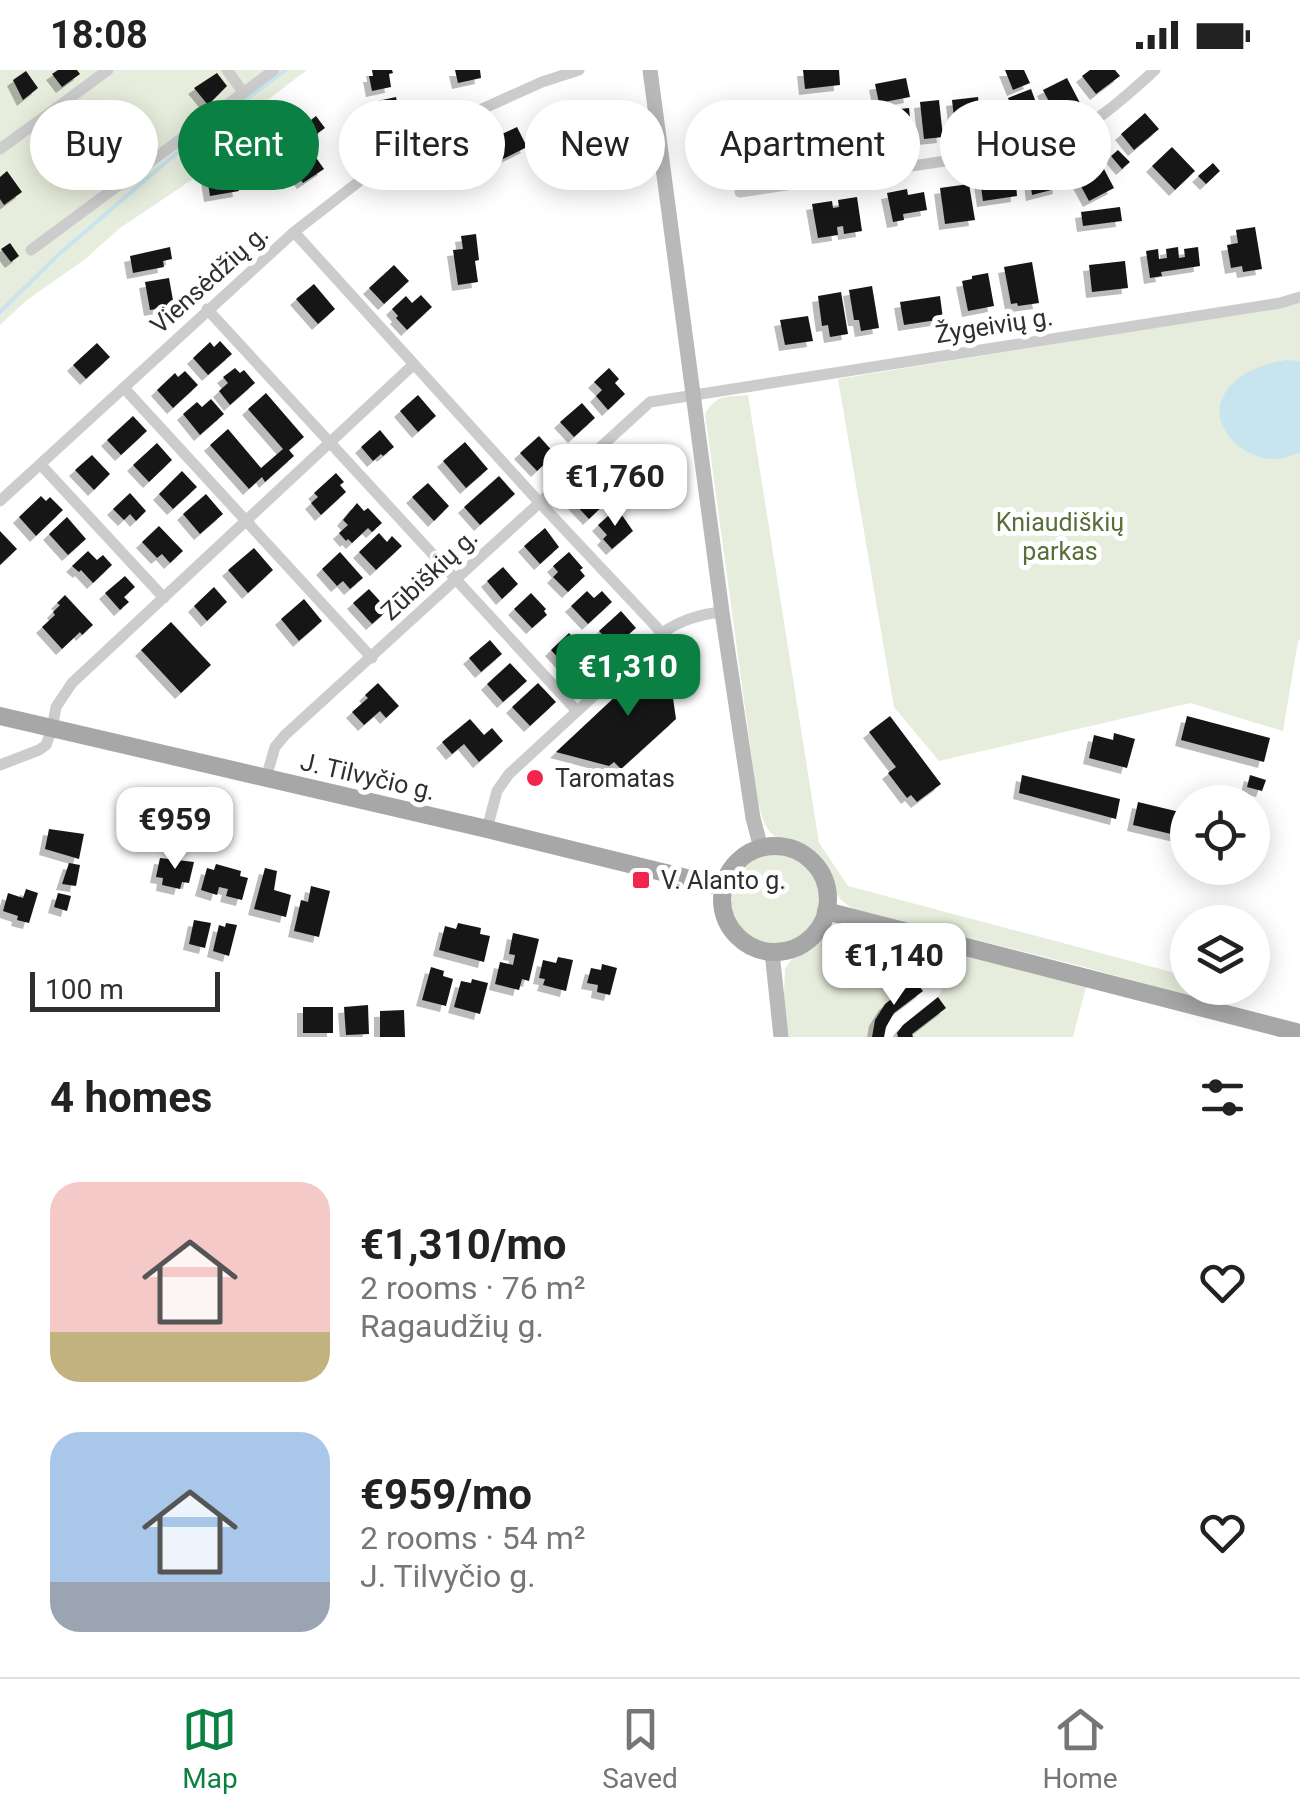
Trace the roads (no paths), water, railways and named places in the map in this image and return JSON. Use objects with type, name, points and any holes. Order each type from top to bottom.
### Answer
[{"type":"main road","points":[[650,70],[722,612],[753,818],[761,848]]},
{"type":"main road","name":"J. Tilvyčio g.","points":[[0,716],[723,887]]},
{"type":"main road","points":[[761,848],[788,848],[812,861],[826,884],[826,911],[819,928],[790,950],[772,952],[750,946],[732,931],[722,909],[728,874],[736,862],[761,848]]},
{"type":"main road","points":[[826,911],[1300,1033]]},
{"type":"main road","points":[[772,952],[781,1037]]},
{"type":"street","points":[[0,149],[108,70]]},
{"type":"street","points":[[227,70],[243,92]]},
{"type":"street","points":[[31,250],[274,70]]},
{"type":"street","name":"Viensėdžių g.","points":[[0,502],[207,309],[294,232],[375,169],[462,118],[579,70]]},
{"type":"street","points":[[740,192],[1058,141],[1076,134],[1104,114],[1156,70]]},
{"type":"street","points":[[294,232],[662,633]]},
{"type":"street","name":"Žygeivių g.","points":[[694,396],[1300,297]]},
{"type":"street","points":[[207,309],[577,711]]},
{"type":"street","points":[[0,765],[46,745],[56,708],[72,683],[414,364]]},
{"type":"street","points":[[124,388],[372,658]]},
{"type":"street","name":"Zūbiškių g.","points":[[266,778],[275,747],[301,720],[650,402],[694,396]]},
{"type":"street","points":[[41,465],[164,598]]},
{"type":"street","points":[[487,829],[497,791],[509,774],[577,711],[662,633],[694,616],[722,612]]},
{"type":"water","points":[[1286,360],[1300,361],[1300,453],[1277,459],[1258,457],[1229,436],[1223,427],[1220,405],[1230,386],[1244,374]]},
{"type":"waterway","points":[[0,312],[58,255],[200,133],[286,70]]},
{"type":"place","name":"Taromatas","points":[[535,778]]},
{"type":"place","name":"V. Alanto g.","points":[[641,880]]},
{"type":"park label","name":"Kniaudiškių parkas","points":[[1060,536]]}]
